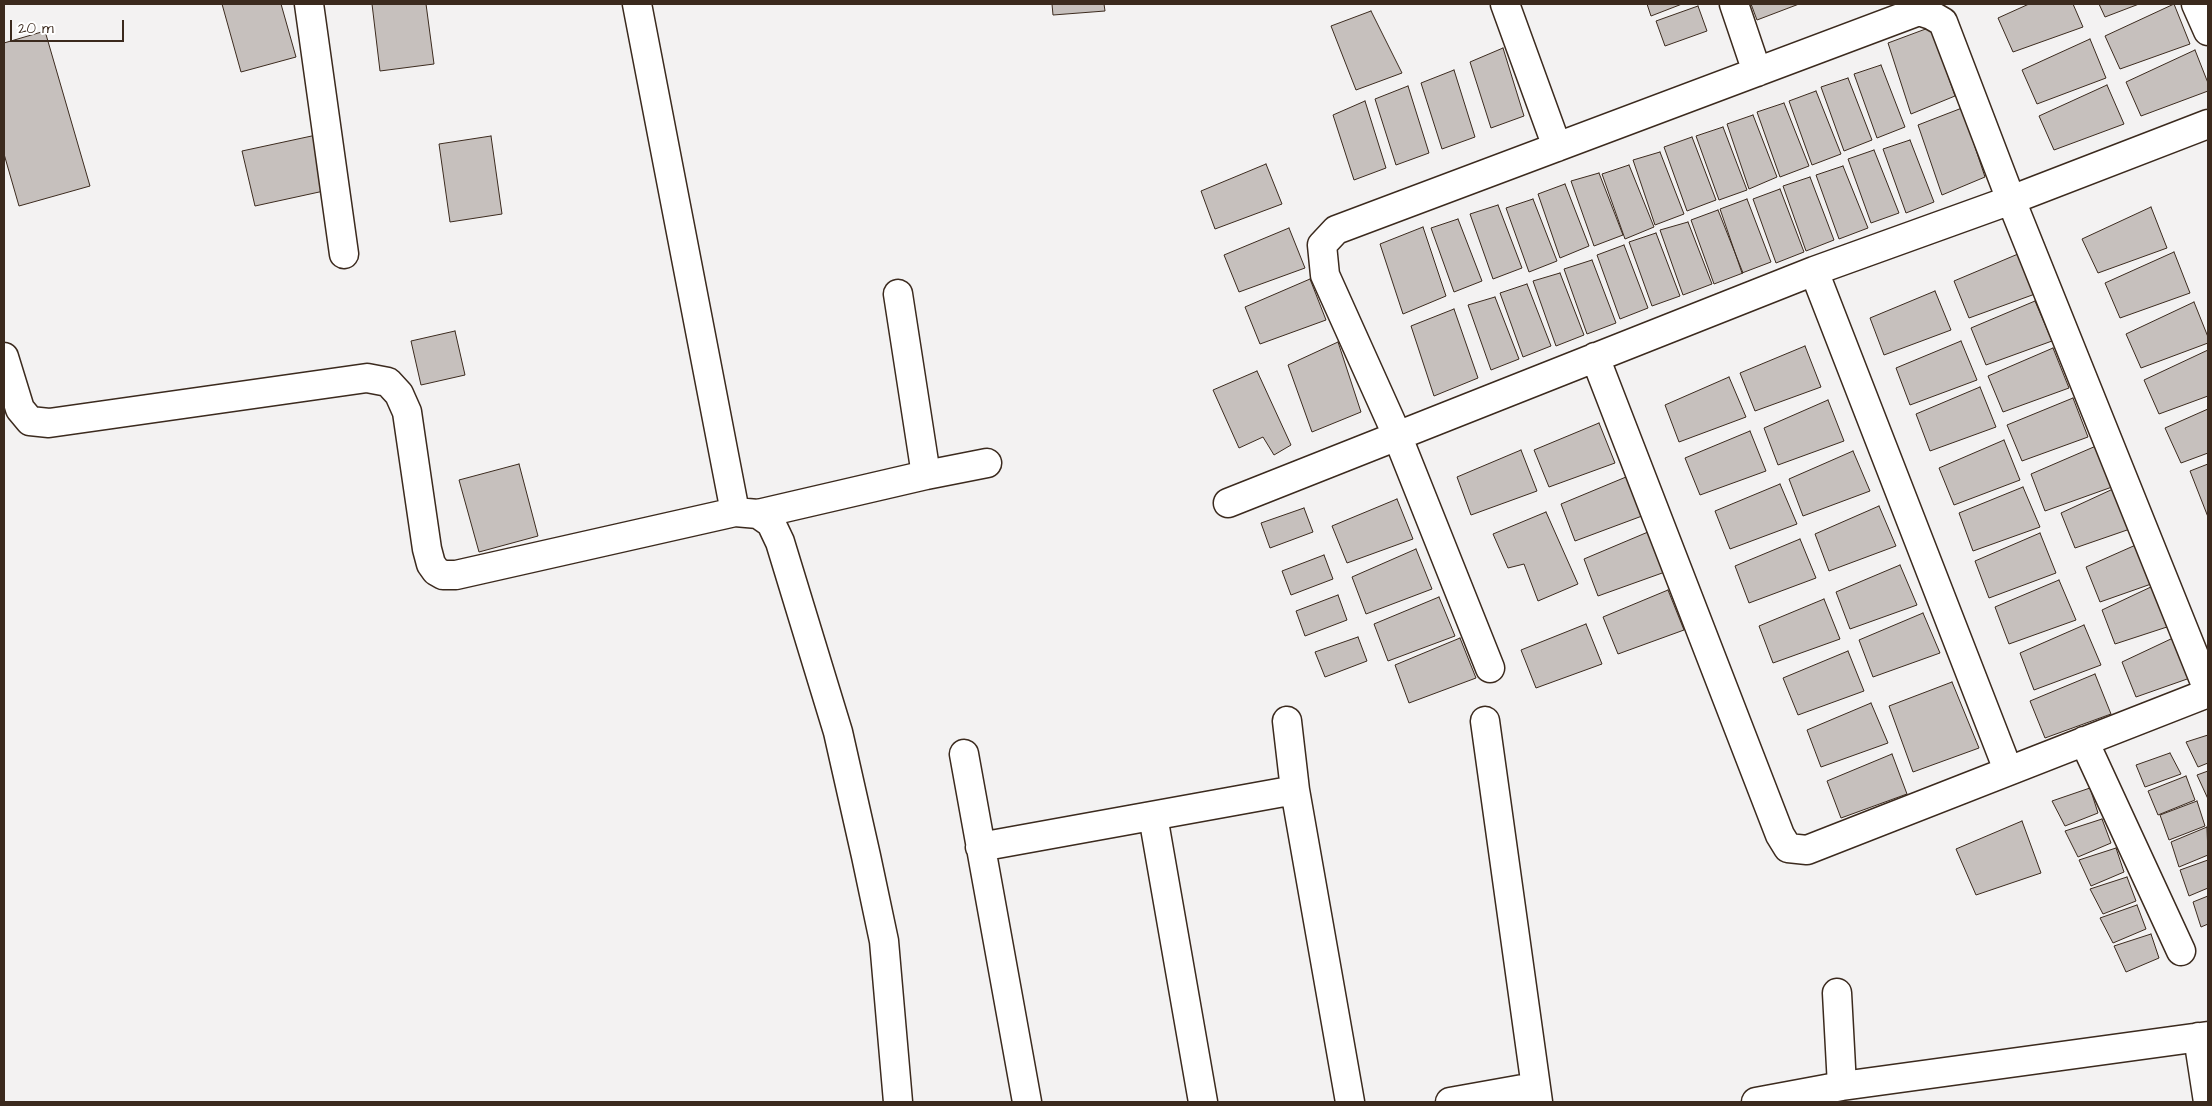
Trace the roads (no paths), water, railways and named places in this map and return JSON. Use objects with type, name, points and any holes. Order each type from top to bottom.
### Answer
[{"type":"street","points":[[309,4],[344,254]]},
{"type":"street","points":[[637,4],[746,513]]},
{"type":"street","points":[[1505,4],[1557,147]]},
{"type":"street","points":[[1734,4],[1757,72]]},
{"type":"street","points":[[2196,4],[2208,31]]},
{"type":"street","points":[[1490,668],[1396,435],[1325,275],[1322,245],[1336,230],[1919,12],[1931,15],[1943,22],[2208,692],[1807,850],[1788,848],[1780,835],[1594,358]]},
{"type":"street","points":[[1228,503],[1814,271],[2012,200],[2208,124]]},
{"type":"street","points":[[1814,271],[2008,770]]},
{"type":"street","points":[[898,294],[926,475]]},
{"type":"street","points":[[4,357],[20,409],[30,422],[49,423],[367,378],[388,382],[399,394],[407,412],[427,549],[431,564],[436,571],[443,575],[456,575],[987,463]]},
{"type":"street","points":[[746,513],[771,523],[780,542],[838,732],[884,941],[898,1102]]},
{"type":"street","points":[[1287,720],[1294,790],[1350,1102]]},
{"type":"street","points":[[1450,1102],[1536,1095],[1485,721]]},
{"type":"street","points":[[2084,741],[2182,951]]},
{"type":"street","points":[[964,754],[1027,1102]]},
{"type":"street","points":[[980,847],[1294,790]]},
{"type":"street","points":[[1153,816],[1203,1102]]},
{"type":"street","points":[[1837,994],[1842,1086]]},
{"type":"street","points":[[1756,1102],[1842,1086],[2203,1037],[2208,1102]]}]
